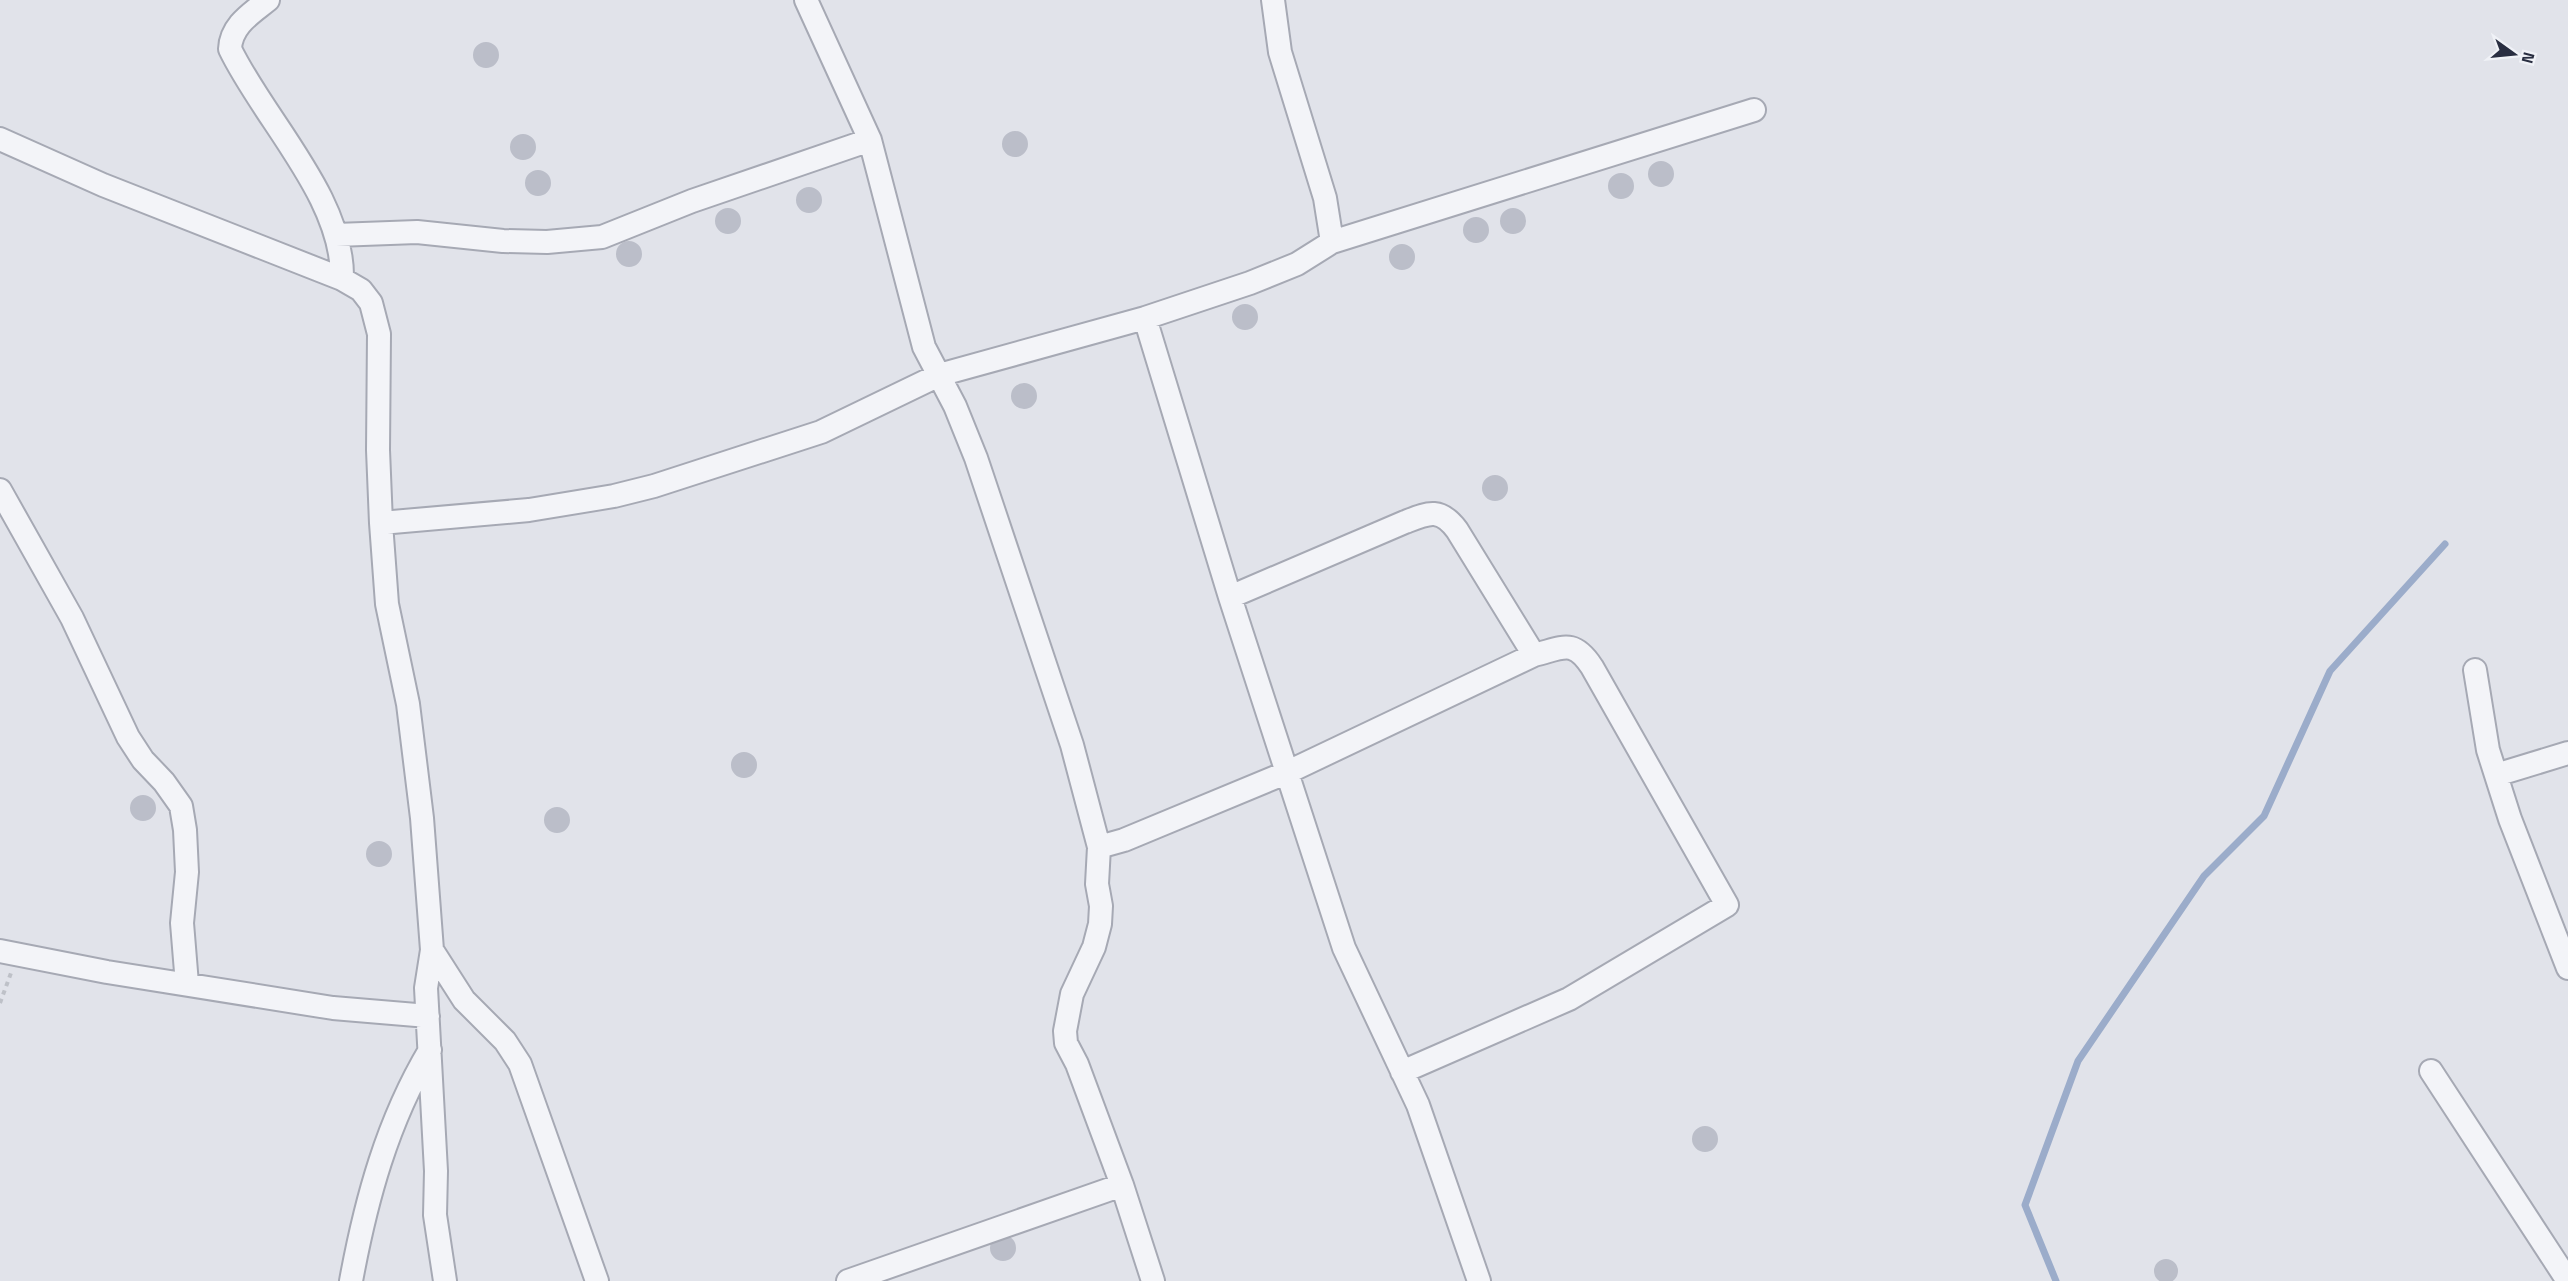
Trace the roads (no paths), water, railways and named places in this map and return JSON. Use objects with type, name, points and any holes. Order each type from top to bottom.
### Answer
[{"type":"street","points":[[268,0],[235,30],[230,49],[321,200],[341,252],[342,279]]},
{"type":"street","points":[[806,0],[870,140],[924,347],[956,406],[976,458],[1072,745],[1099,847],[1097,884],[1101,906],[1100,924],[1094,947],[1072,994],[1065,1031],[1066,1043],[1077,1064],[1122,1185],[1153,1281]]},
{"type":"street","points":[[1273,0],[1280,52],[1325,198],[1332,242]]},
{"type":"street","points":[[381,523],[529,510],[614,496],[654,486],[821,432],[939,375],[1145,318],[1269,276],[1297,264],[1332,242],[1754,110]]},
{"type":"street","points":[[0,139],[103,186],[342,279],[361,290],[371,303],[379,334],[378,450],[387,604],[408,704],[422,818],[432,950],[426,988],[436,1171],[435,1215],[445,1281]]},
{"type":"street","points":[[336,235],[417,232],[503,241],[547,242],[602,237],[692,201],[870,140]]},
{"type":"street","points":[[1145,318],[1230,597],[1344,948],[1418,1105],[1479,1281]]},
{"type":"street","points":[[0,490],[72,618],[128,737],[143,760],[164,782],[181,806],[186,862],[182,923],[187,984]]},
{"type":"street","points":[[1230,597],[1405,522],[1434,513],[1449,519],[1457,530],[1534,655]]},
{"type":"street","points":[[1099,847],[1124,840],[1288,772],[1534,655],[1562,646],[1573,647],[1582,653],[1727,905],[1569,999],[1402,1072]]},
{"type":"street","points":[[2475,670],[2488,750],[2510,819],[2568,968]]},
{"type":"street","points":[[2496,775],[2568,753]]},
{"type":"street","points":[[432,950],[464,1000],[505,1041],[520,1064],[597,1281]]},
{"type":"street","points":[[8,953],[333,1008],[428,1016]]},
{"type":"street","points":[[351,1281],[360,1234],[380,1159],[401,1102],[430,1050]]},
{"type":"street","points":[[2431,1071],[2568,1281]]},
{"type":"street","points":[[848,1281],[1122,1185]]},
{"type":"waterway","points":[[2056,1281],[2025,1205],[2078,1061],[2204,876],[2264,816],[2330,671],[2445,544]]}]
